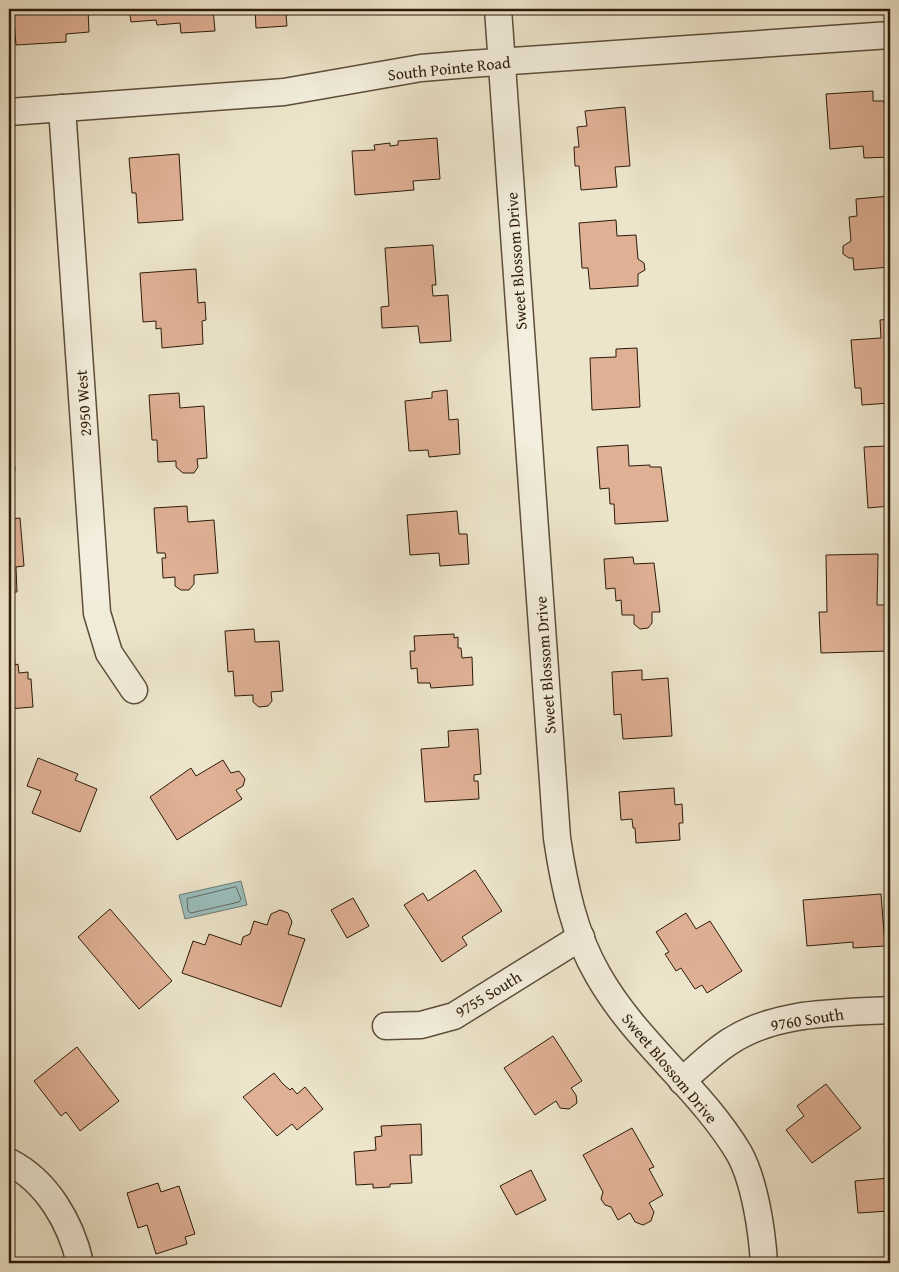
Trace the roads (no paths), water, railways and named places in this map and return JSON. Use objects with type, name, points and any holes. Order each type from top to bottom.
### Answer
[{"type":"street","name":"Sweet Blossom Drive","points":[[498,9],[557,838],[562,873],[581,937],[598,975],[649,1046],[712,1116],[740,1155],[756,1201],[764,1263]]},
{"type":"street","name":"South Pointe Road","points":[[9,112],[284,92],[421,68],[890,35]]},
{"type":"street","name":"2950 West","points":[[62,108],[97,613],[109,653],[134,690]]},
{"type":"street","name":"9755 South","points":[[386,1026],[421,1025],[454,1016],[581,937]]},
{"type":"street","name":"9760 South","points":[[682,1081],[728,1042],[754,1028],[785,1019],[890,1010]]},
{"type":"street","points":[[9,1162],[20,1168],[48,1195],[69,1226],[80,1263]]},
{"type":"water","points":[[241,881],[247,905],[185,919],[179,895]]}]
